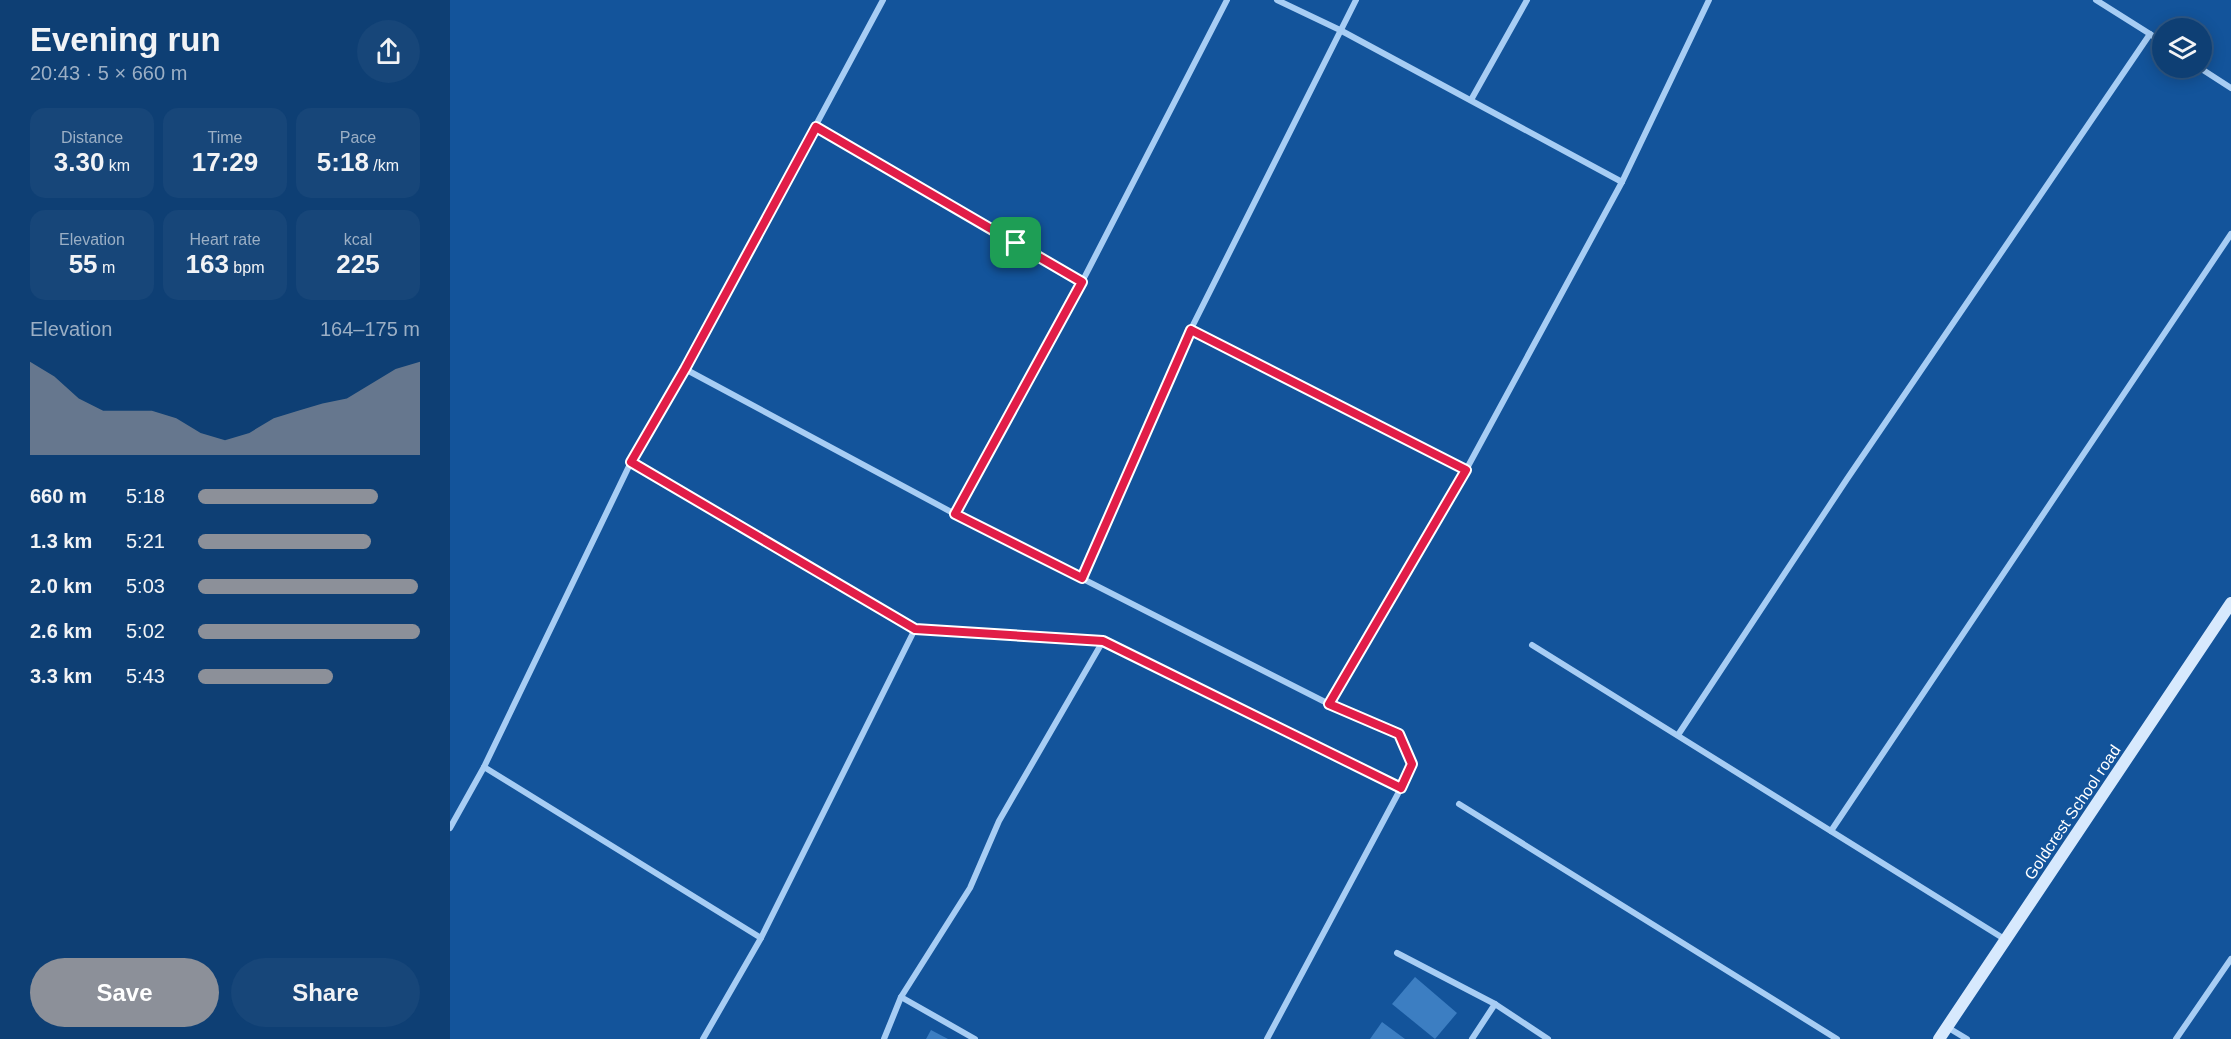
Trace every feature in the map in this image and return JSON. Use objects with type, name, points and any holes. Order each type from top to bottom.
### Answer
[{"type":"street","points":[[450,828],[484,767],[631,462],[685,369],[883,0]]},
{"type":"street","points":[[955,514],[1082,282],[1227,0]]},
{"type":"street","points":[[1276,0],[1340,30],[1622,182]]},
{"type":"street","points":[[1082,578],[1191,330],[1356,0]]},
{"type":"street","points":[[1471,100],[1527,0]]},
{"type":"street","points":[[1329,704],[1466,470],[1622,182],[1709,0]]},
{"type":"street","points":[[1678,735],[1847,479],[2150,34],[2096,0]]},
{"type":"street","points":[[2212,76],[2231,88]]},
{"type":"street","points":[[816,127],[1082,282]]},
{"type":"street","points":[[1832,831],[2231,234]]},
{"type":"street","points":[[1191,330],[1466,470]]},
{"type":"street","points":[[685,369],[955,514],[1329,704],[1399,734],[1412,764],[1267,1039]]},
{"type":"street","points":[[631,462],[915,629],[1103,641],[1401,788]]},
{"type":"street","name":"Goldcrest School road","points":[[1939,1039],[2007,941],[2231,603]]},
{"type":"street","points":[[703,1039],[761,938],[915,629]]},
{"type":"street","points":[[884,1039],[901,997],[970,888],[999,821],[1103,641]]},
{"type":"street","points":[[1532,645],[2007,941]]},
{"type":"street","points":[[484,767],[761,938]]},
{"type":"street","points":[[1459,804],[1837,1039]]},
{"type":"street","points":[[1397,953],[1495,1004],[1548,1039]]},
{"type":"street","points":[[2176,1039],[2231,959]]},
{"type":"street","points":[[901,997],[975,1039]]},
{"type":"street","points":[[1472,1039],[1495,1004]]},
{"type":"street","points":[[1947,1027],[1967,1039]]},
{"type":"building","points":[[1415,977],[1457,1013],[1435,1039],[1392,1004]]},
{"type":"building","points":[[1382,1022],[1405,1039],[1370,1039]]},
{"type":"building","points":[[931,1030],[948,1039],[926,1039]]},
{"type":"route","points":[[816,127],[1016,243],[1082,282],[955,514],[1082,578],[1191,330],[1466,470],[1329,704],[1399,734],[1412,764],[1401,788],[1103,641],[915,629],[631,462],[685,369],[816,127]]}]
